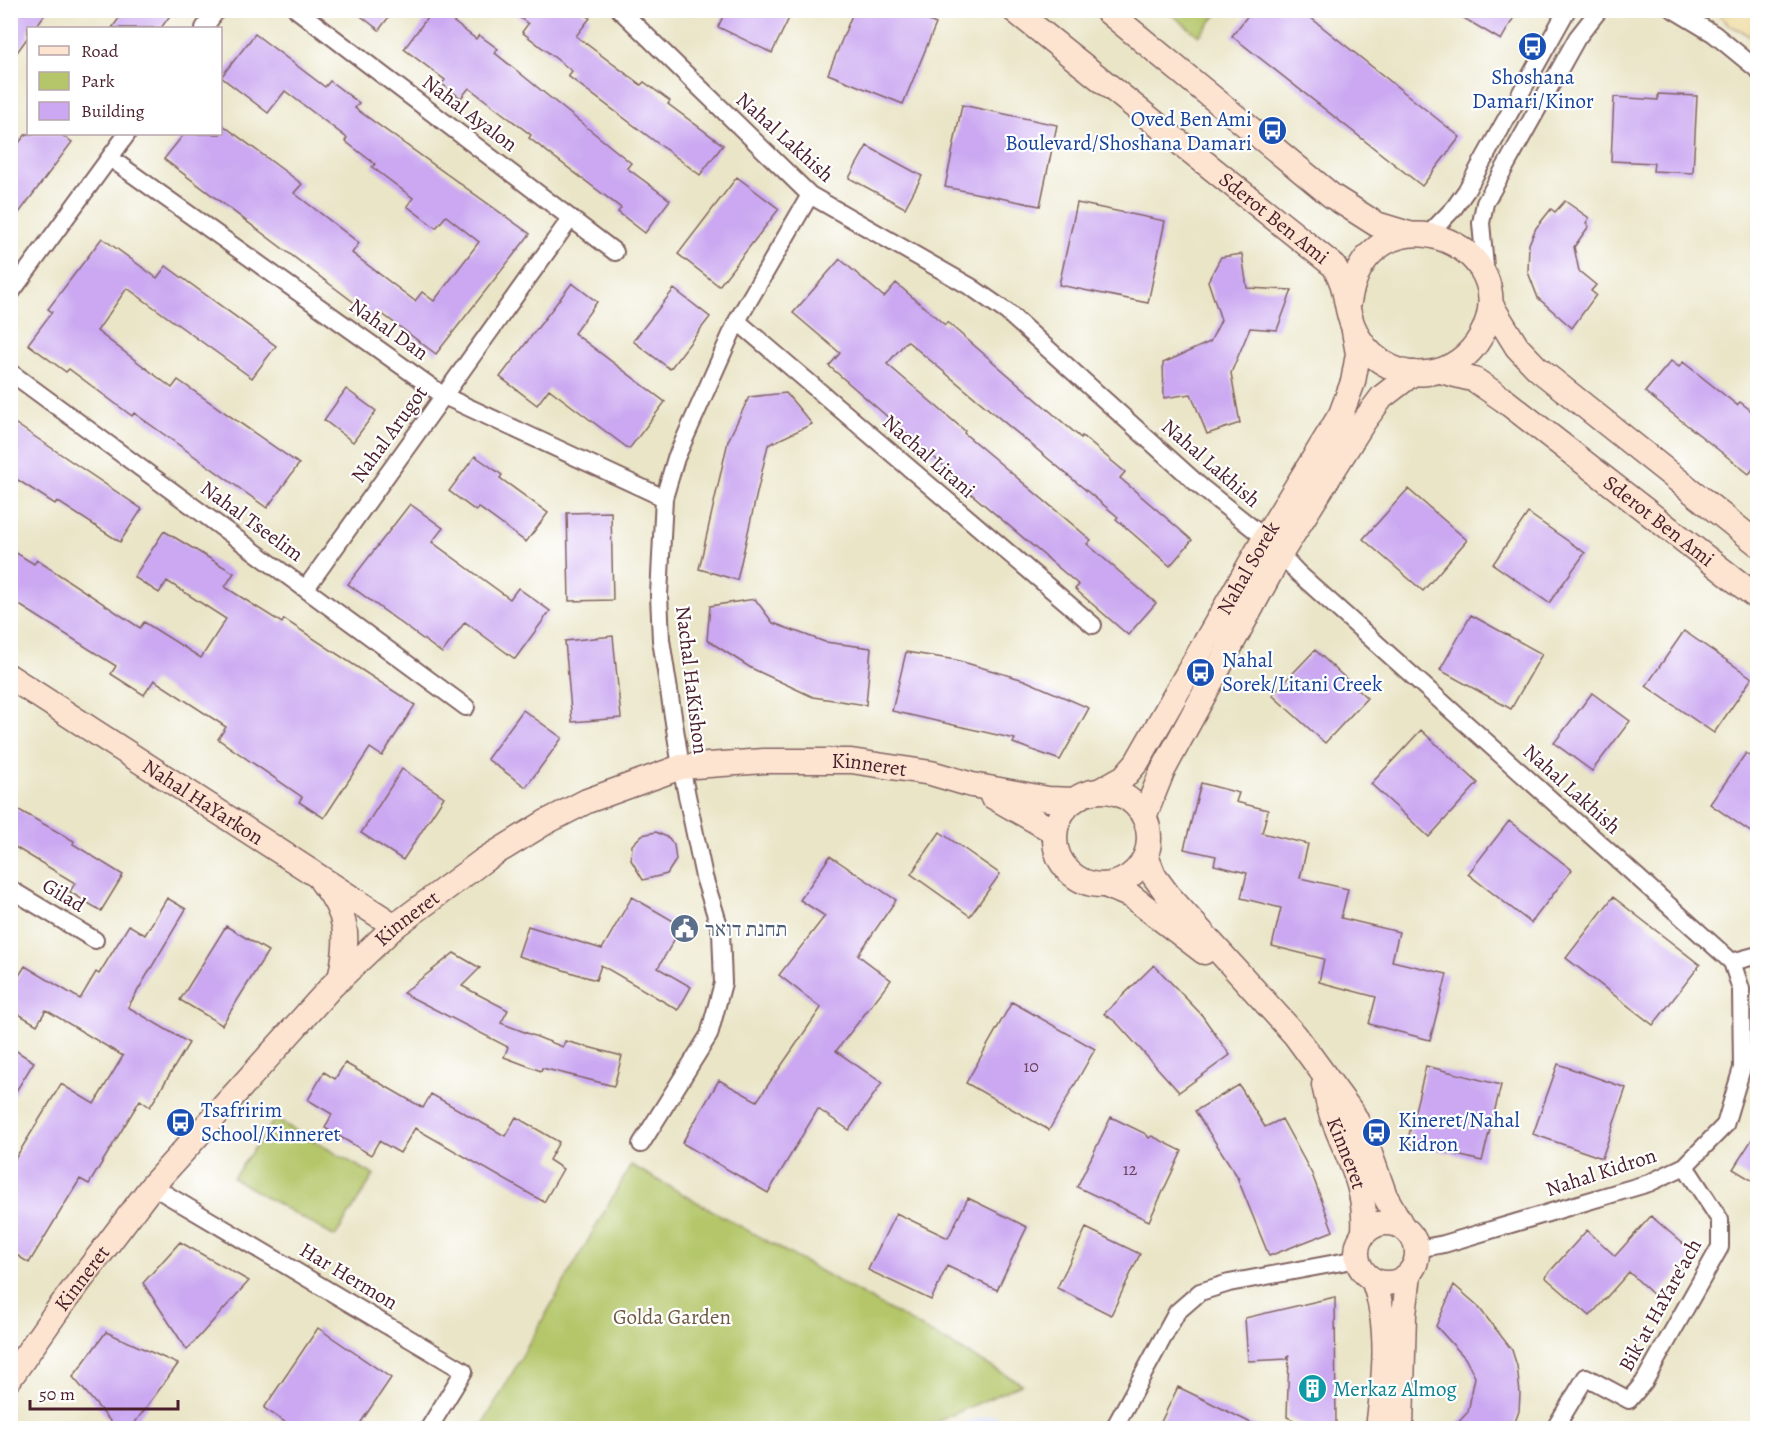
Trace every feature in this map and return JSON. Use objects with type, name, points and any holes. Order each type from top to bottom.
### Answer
[{"type":"street","points":[[205,27],[217,10]]},
{"type":"street","name":"Nahal Ayalon","points":[[297,10],[615,252]]},
{"type":"street","name":"Nahal Lakhish","points":[[620,10],[810,195],[971,287],[1007,312],[1201,487],[1273,545],[1298,573],[1732,962]]},
{"type":"street","name":"Sderot Ben Ami","points":[[1014,10],[1334,266],[1343,280],[1353,326],[1362,344],[1376,359],[1393,369],[1413,374],[1440,371],[1460,361],[1476,346],[1486,327],[1491,305],[1487,281],[1478,263],[1464,249],[1448,239],[1376,224],[1348,208],[1106,10]]},
{"type":"street","points":[[1419,234],[1454,208],[1466,191],[1567,10]]},
{"type":"street","points":[[1487,281],[1481,223],[1485,203],[1577,38],[1599,10]]},
{"type":"street","points":[[1674,10],[1714,34],[1758,70]]},
{"type":"street","points":[[1694,10],[1714,34]]},
{"type":"street","points":[[10,294],[127,135]]},
{"type":"street","name":"Nahal Dan","points":[[110,158],[444,396],[664,498]]},
{"type":"street","name":"Nachal HaKishon","points":[[641,1144],[709,1035],[723,983],[721,932],[704,877],[681,767],[661,640],[659,595],[664,498],[676,458],[737,321],[810,195]]},
{"type":"street","name":"Nahal Arugot","points":[[306,588],[571,218]]},
{"type":"street","name":"Sderot Ben Ami","points":[[1349,302],[1352,283],[1360,265],[1373,250],[1390,239],[1419,234]]},
{"type":"street","name":"Sderot Ben Ami","points":[[1491,305],[1517,347],[1537,368],[1758,544]]},
{"type":"street","name":"Nachal Litani","points":[[737,321],[1093,625]]},
{"type":"street","name":"Nahal Sorek","points":[[1144,817],[1162,772],[1273,545],[1341,414],[1353,382],[1358,354],[1353,326]]},
{"type":"street","name":"Sderot Ben Ami","points":[[1440,371],[1475,380],[1504,400],[1758,598]]},
{"type":"street","name":"Nahal Tseelim","points":[[10,372],[466,707]]},
{"type":"street","name":"Nahal Sorek","points":[[1099,791],[1124,777],[1137,762],[1273,545],[1383,397],[1413,374]]},
{"type":"street","name":"Nahal HaYarkon","points":[[10,677],[395,926]]},
{"type":"street","name":"Kinneret","points":[[10,1378],[57,1311],[152,1186],[340,979],[395,926],[484,860],[546,822],[586,801],[681,767],[764,761],[851,761],[932,773],[972,784],[1048,799],[1075,800],[1099,791]]},
{"type":"street","name":"Kinneret","points":[[972,784],[1055,832],[1056,846],[1068,870],[1091,884],[1105,885],[1131,896],[1246,983]]},
{"type":"street","points":[[1099,791],[1126,797],[1137,806],[1144,817]]},
{"type":"street","points":[[1055,832],[1059,820],[1075,800]]},
{"type":"street","name":"Kinneret","points":[[1144,817],[1149,843],[1146,856],[1154,876],[1246,983],[1295,1035],[1321,1074],[1353,1114],[1363,1134],[1385,1196],[1402,1227]]},
{"type":"street","points":[[1105,885],[1129,876],[1146,856]]},
{"type":"street","points":[[315,874],[335,898],[345,924],[347,951],[340,979]]},
{"type":"street","name":"Gilad","points":[[10,889],[94,940]]},
{"type":"street","points":[[1732,962],[1758,955]]},
{"type":"street","name":"Nahal Kidron","points":[[1418,1249],[1444,1244],[1649,1183],[1685,1166],[1725,1125],[1742,1068],[1741,989],[1732,962]]},
{"type":"street","name":"Kinneret","points":[[1321,1074],[1334,1121],[1360,1184],[1365,1214],[1364,1233]]},
{"type":"street","name":"Bik'at HaYare'ach","points":[[1555,1428],[1586,1377],[1629,1400],[1644,1382],[1720,1247],[1720,1220],[1685,1166]]},
{"type":"street","name":"Har Hermon","points":[[152,1186],[464,1371],[429,1428]]},
{"type":"street","points":[[1401,1428],[1404,1314],[1409,1275],[1414,1268],[1418,1249],[1415,1240],[1402,1227],[1382,1223],[1364,1233],[1357,1249],[1358,1259],[1365,1274],[1373,1280],[1392,1283],[1409,1275]]},
{"type":"street","points":[[1114,1428],[1177,1312],[1200,1292],[1229,1283],[1358,1259]]},
{"type":"street","points":[[1373,1280],[1378,1293],[1384,1333],[1378,1428]]},
{"type":"shaded area","points":[[992,1415],[1036,1428],[943,1428]]},
{"type":"green space","points":[[1167,11],[1220,11],[1199,36]]},
{"type":"green space","points":[[275,1119],[374,1175],[335,1237],[233,1178]]},
{"type":"green space","name":"Golda Garden","points":[[631,1165],[1022,1384],[923,1428],[481,1428]]},
{"type":"sand","points":[[1716,11],[1757,11],[1757,40],[1728,24]]},
{"type":"building","points":[[10,10],[48,10],[36,27],[27,27],[27,38],[10,62]]},
{"type":"building","points":[[125,10],[174,10],[162,27],[113,27]]},
{"type":"building","points":[[353,10],[394,10],[379,30]]},
{"type":"building","points":[[433,10],[438,10],[476,39],[479,35],[498,49],[495,53],[631,163],[627,168],[670,200],[645,233],[618,212],[621,208],[529,138],[531,135],[469,88],[461,98],[442,84],[445,80],[404,49]]},
{"type":"building","points":[[510,10],[580,10],[590,18],[576,36],[641,85],[644,82],[670,101],[668,104],[723,145],[700,175],[568,76],[572,71],[522,32],[528,24]]},
{"type":"building","points":[[726,10],[793,10],[772,53],[718,27]]},
{"type":"building","points":[[854,10],[903,10],[936,24],[903,104],[828,74]]},
{"type":"building","points":[[1252,10],[1301,10],[1460,137],[1422,186],[1232,36]]},
{"type":"building","points":[[1450,10],[1518,10],[1501,40]]},
{"type":"building","points":[[255,34],[325,87],[330,81],[359,103],[355,108],[530,234],[436,354],[381,313],[376,319],[164,159],[183,135],[222,135],[222,124],[302,184],[294,193],[359,243],[352,253],[415,301],[422,292],[434,301],[479,242],[446,216],[436,228],[407,206],[413,198],[372,167],[375,164],[345,141],[347,138],[285,91],[268,113],[222,76]]},
{"type":"building","points":[[1658,94],[1697,96],[1693,173],[1653,171],[1654,163],[1611,161],[1614,97],[1658,100]]},
{"type":"building","points":[[962,105],[1057,125],[1040,206],[945,187]]},
{"type":"building","points":[[26,134],[62,135],[72,142],[10,225],[10,154]]},
{"type":"building","points":[[867,146],[922,176],[905,208],[849,178]]},
{"type":"building","points":[[737,177],[779,209],[719,286],[678,254]]},
{"type":"building","points":[[1565,201],[1589,218],[1586,223],[1589,226],[1574,247],[1579,271],[1596,285],[1591,291],[1596,295],[1572,328],[1538,298],[1528,272],[1529,244],[1536,228],[1551,209],[1555,212]]},
{"type":"building","points":[[1077,203],[1165,221],[1148,303],[1059,285]]},
{"type":"building","points":[[102,238],[157,278],[166,266],[276,346],[252,378],[127,288],[97,331],[172,388],[178,380],[299,464],[267,508],[134,413],[132,416],[69,369],[66,372],[28,344],[52,312],[48,309]]},
{"type":"building","points":[[1242,254],[1247,288],[1292,290],[1277,330],[1250,328],[1231,373],[1240,423],[1207,434],[1191,394],[1164,398],[1163,363],[1210,342],[1221,320],[1208,281],[1221,257]]},
{"type":"building","points":[[840,259],[884,297],[896,283],[945,325],[947,322],[1081,438],[1082,436],[1125,472],[1120,478],[1192,540],[1170,566],[1116,519],[1118,517],[907,341],[887,364],[965,431],[964,433],[1091,540],[1087,544],[1156,603],[1128,635],[1075,589],[1079,585],[949,475],[952,473],[829,366],[840,353],[793,313]]},
{"type":"building","points":[[572,283],[597,302],[574,333],[665,402],[629,449],[549,389],[537,405],[500,377]]},
{"type":"building","points":[[674,289],[710,317],[670,369],[633,341]]},
{"type":"building","points":[[1671,361],[1679,367],[1683,362],[1737,405],[1740,402],[1758,416],[1758,463],[1749,474],[1645,392]]},
{"type":"building","points":[[346,389],[376,411],[353,442],[324,420]]},
{"type":"building","points":[[786,393],[812,424],[768,445],[737,580],[699,569],[728,441],[749,397]]},
{"type":"building","points":[[10,420],[142,509],[120,542],[57,501],[55,504],[10,475]]},
{"type":"building","points":[[475,456],[502,475],[500,478],[548,513],[526,542],[478,507],[476,511],[449,491]]},
{"type":"building","points":[[1408,489],[1467,540],[1423,591],[1363,539]]},
{"type":"building","points":[[410,504],[443,528],[432,542],[510,599],[518,588],[550,611],[515,659],[465,622],[442,653],[348,584]]},
{"type":"building","points":[[611,512],[613,600],[569,601],[567,513]]},
{"type":"building","points":[[1528,513],[1585,553],[1549,603],[1493,564]]},
{"type":"building","points":[[164,531],[234,573],[225,587],[282,623],[284,619],[415,705],[382,756],[370,748],[324,818],[299,802],[302,797],[218,739],[226,727],[154,680],[144,695],[111,674],[116,666],[10,599],[10,549],[34,564],[37,560],[140,628],[144,622],[201,658],[226,619],[167,581],[159,593],[134,577]]},
{"type":"building","points":[[755,599],[773,623],[825,642],[871,648],[866,705],[813,697],[751,668],[707,640],[710,606]]},
{"type":"building","points":[[1471,615],[1542,654],[1511,709],[1440,670]]},
{"type":"building","points":[[1684,631],[1752,678],[1714,733],[1646,686]]},
{"type":"building","points":[[613,636],[621,718],[572,722],[565,641]]},
{"type":"building","points":[[1315,650],[1367,698],[1325,743],[1272,695]]},
{"type":"building","points":[[906,652],[956,660],[1024,680],[1089,708],[1060,760],[1013,743],[1015,739],[892,711]]},
{"type":"building","points":[[1592,693],[1630,721],[1592,771],[1554,743]]},
{"type":"building","points":[[523,710],[562,738],[526,787],[487,759]]},
{"type":"building","points":[[1421,730],[1478,783],[1429,837],[1371,784]]},
{"type":"building","points":[[1746,753],[1758,761],[1758,837],[1710,804]]},
{"type":"building","points":[[402,769],[444,797],[403,860],[361,833]]},
{"type":"building","points":[[1201,783],[1239,793],[1236,802],[1268,810],[1262,833],[1308,844],[1300,878],[1348,889],[1341,918],[1399,932],[1392,961],[1447,974],[1430,1040],[1369,1024],[1376,997],[1319,982],[1324,959],[1272,946],[1281,908],[1241,898],[1247,873],[1214,865],[1216,856],[1184,849]]},
{"type":"building","points":[[10,805],[74,841],[73,844],[123,875],[101,911],[70,892],[75,883],[10,844]]},
{"type":"building","points":[[1509,821],[1572,870],[1531,923],[1468,874]]},
{"type":"building","points":[[656,832],[669,838],[674,845],[676,860],[667,874],[643,880],[631,860],[632,845],[642,835]]},
{"type":"building","points":[[940,832],[1000,874],[970,916],[911,874]]},
{"type":"building","points":[[830,856],[896,900],[858,955],[891,980],[836,1051],[882,1083],[849,1130],[818,1109],[768,1193],[682,1143],[719,1080],[757,1101],[821,1008],[779,975],[825,916],[800,900]]},
{"type":"building","points":[[632,897],[682,926],[658,968],[691,987],[678,1010],[601,965],[596,980],[518,956],[528,926],[602,949]]},
{"type":"building","points":[[1613,897],[1700,965],[1653,1025],[1566,958]]},
{"type":"building","points":[[167,898],[186,909],[128,1007],[189,1043],[150,1107],[140,1100],[89,1184],[80,1179],[29,1263],[10,1251],[10,1167],[61,1084],[94,1104],[123,1056],[46,1010],[37,1025],[10,1009],[10,990],[25,966],[80,999],[96,972],[99,974],[129,925],[145,935]]},
{"type":"building","points":[[226,926],[268,951],[222,1025],[180,1000]]},
{"type":"building","points":[[454,953],[480,968],[462,986],[508,1010],[501,1023],[563,1047],[565,1041],[622,1056],[614,1086],[542,1068],[541,1071],[504,1057],[508,1047],[403,993]]},
{"type":"building","points":[[1154,965],[1201,1014],[1230,1055],[1179,1092],[1116,1022],[1104,1014]]},
{"type":"building","points":[[1012,1002],[1095,1049],[1049,1130],[966,1083]]},
{"type":"building","points":[[10,1047],[34,1062],[10,1101]]},
{"type":"building","points":[[345,1063],[423,1108],[431,1094],[505,1136],[516,1117],[559,1142],[549,1160],[563,1169],[544,1202],[415,1128],[400,1153],[379,1141],[371,1155],[325,1128],[332,1114],[308,1100],[324,1072],[335,1079]]},
{"type":"building","points":[[1558,1064],[1626,1088],[1602,1158],[1533,1134]]},
{"type":"building","points":[[1426,1066],[1501,1085],[1482,1161],[1407,1143]]},
{"type":"building","points":[[1239,1085],[1265,1127],[1282,1119],[1312,1174],[1333,1231],[1269,1256],[1237,1177],[1239,1179],[1195,1111]]},
{"type":"building","points":[[1111,1117],[1146,1134],[1149,1138],[1152,1136],[1182,1151],[1149,1221],[1077,1187]]},
{"type":"building","points":[[1758,1130],[1758,1184],[1733,1169]]},
{"type":"building","points":[[968,1198],[1027,1227],[997,1290],[947,1266],[931,1300],[868,1270],[896,1213],[948,1238]]},
{"type":"building","points":[[1651,1216],[1695,1254],[1656,1297],[1629,1272],[1590,1316],[1545,1277],[1587,1230],[1615,1256]]},
{"type":"building","points":[[1086,1228],[1140,1254],[1111,1315],[1057,1288]]},
{"type":"building","points":[[180,1242],[249,1281],[187,1350],[143,1283]]},
{"type":"building","points":[[1454,1285],[1477,1305],[1512,1350],[1517,1366],[1520,1393],[1519,1411],[1513,1428],[1453,1428],[1468,1412],[1475,1377],[1465,1358],[1436,1326]]},
{"type":"building","name":"Merkaz Almog","points":[[1335,1297],[1336,1428],[1310,1428],[1287,1417],[1289,1355],[1287,1359],[1248,1361],[1245,1318]]},
{"type":"building","points":[[318,1328],[391,1378],[357,1428],[294,1428],[264,1408]]},
{"type":"building","points":[[106,1332],[178,1364],[131,1428],[116,1428],[73,1377]]},
{"type":"building","points":[[1178,1387],[1207,1401],[1261,1428],[1158,1428]]},
{"type":"place","name":"Shoshana Damari/Kinor","points":[[1533,46]]},
{"type":"place","name":"Oved Ben Ami Boulevard/Shoshana Damari","points":[[1273,131]]},
{"type":"place","name":"Nahal Sorek/Litani Creek","points":[[1201,672]]},
{"type":"place","name":"תחנת דואר","points":[[684,929]]},
{"type":"place","name":"Tsafririm School/Kinneret","points":[[180,1122]]},
{"type":"place","name":"Kineret/Nahal Kidron","points":[[1377,1132]]},
{"type":"place","name":"Merkaz Almog","points":[[1312,1389]]}]
